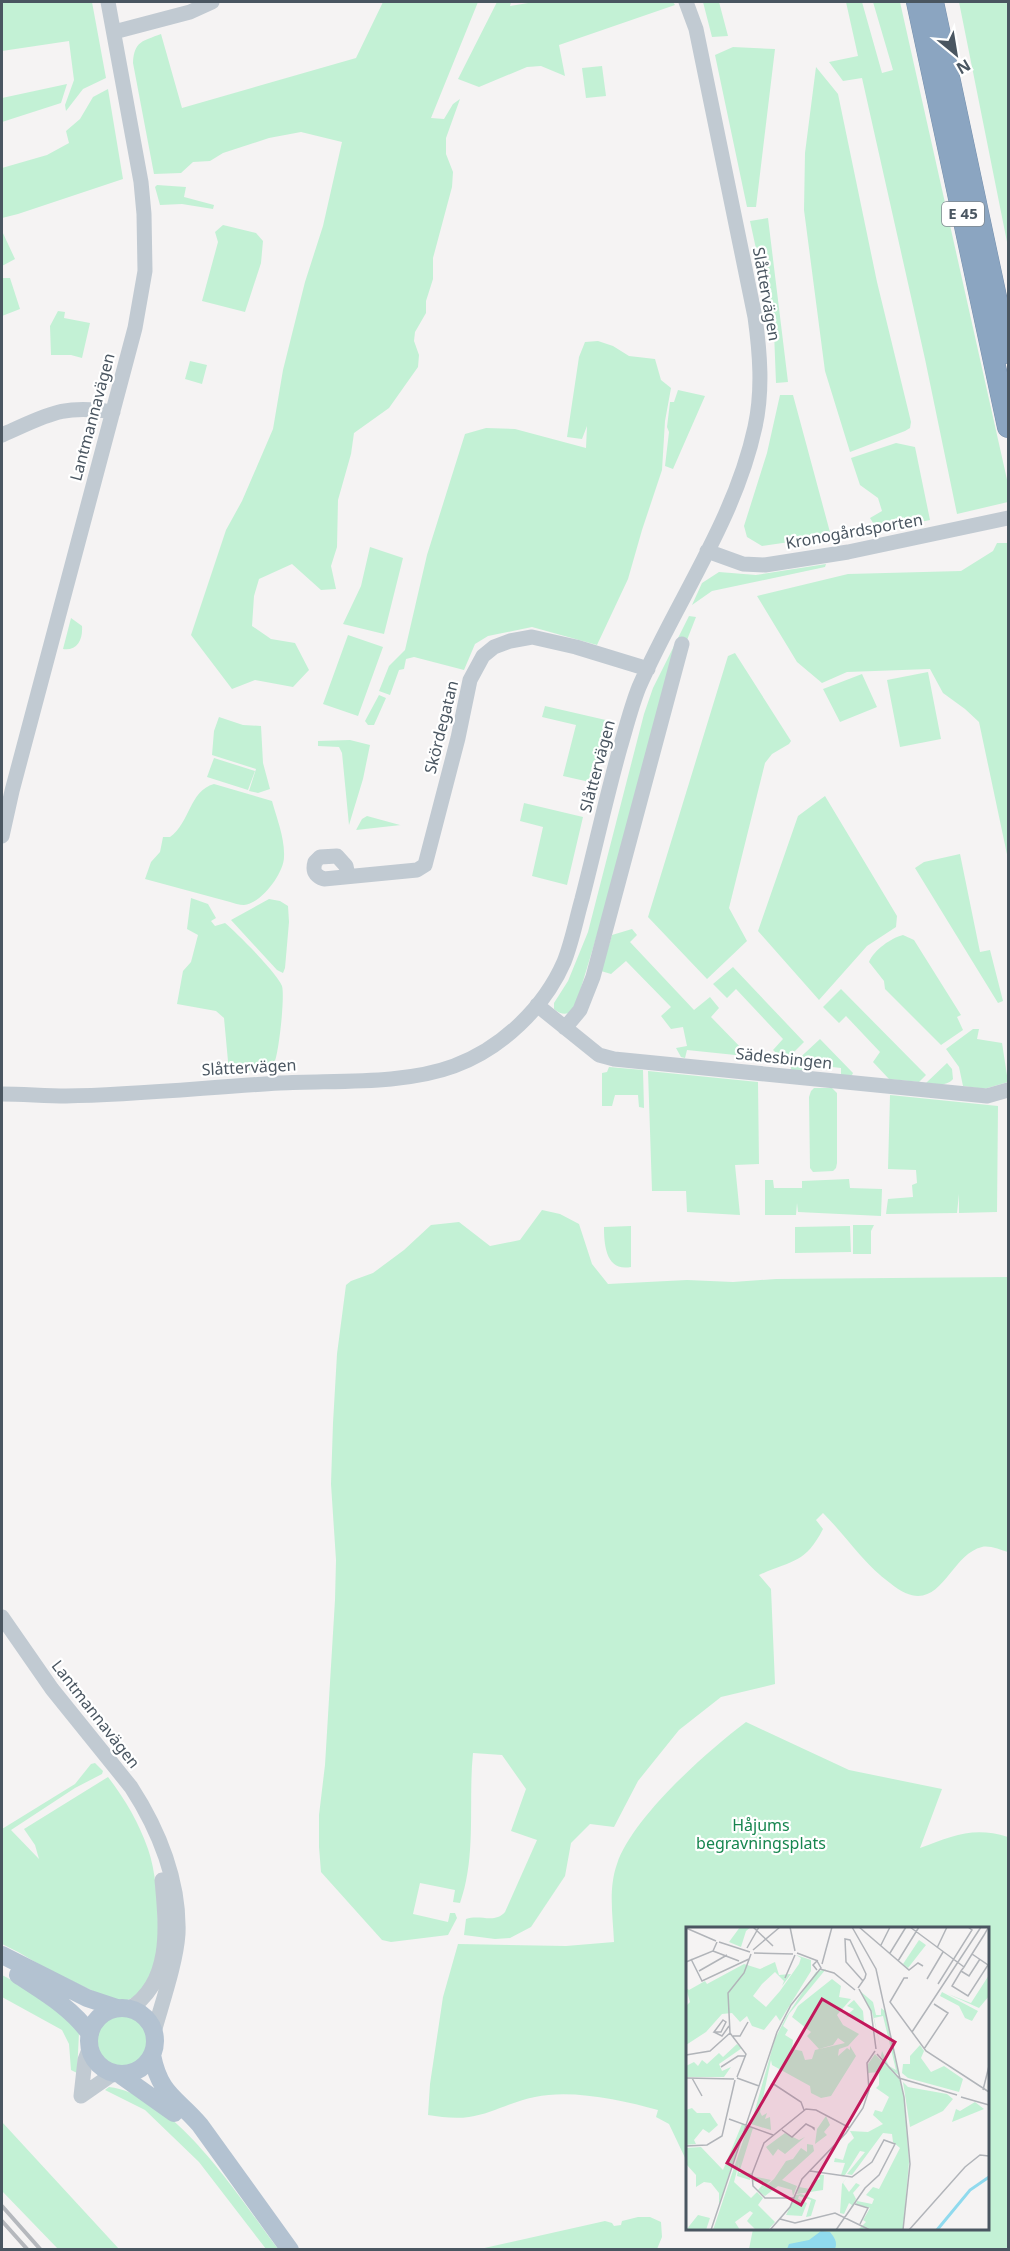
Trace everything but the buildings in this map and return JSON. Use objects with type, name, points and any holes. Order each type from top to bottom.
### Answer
[{"type":"highway","name":"E 45","points":[[917,2],[1008,427]]},
{"type":"highway","name":"E 45","points":[[933,2],[1008,353]]},
{"type":"main road","points":[[2,1955],[87,1998],[145,2017],[154,2032],[152,2055],[138,2070],[116,2073]]},
{"type":"main road","points":[[2,1965],[47,1993],[75,2016],[90,2040],[98,2064],[164,2104],[214,2146]]},
{"type":"main road","points":[[90,2040],[97,2019],[103,2014],[123,2008]]},
{"type":"main road","points":[[152,2055],[160,2084],[188,2111],[291,2250]]},
{"type":"street","name":"Lantmannavägen","points":[[2,836],[113,412],[145,271],[146,236],[141,183],[108,2]]},
{"type":"street","points":[[114,33],[190,12],[212,2]]},
{"type":"street","name":"Slåttervägen","points":[[2,1094],[67,1096],[409,1076],[445,1069],[477,1056],[520,1024],[554,981],[570,944],[631,709],[648,669],[708,551],[736,488],[756,424],[760,356],[755,317],[696,29],[686,2]]},
{"type":"street","points":[[2,435],[57,411],[88,408],[113,412]]},
{"type":"street","name":"Kronogårdsporten","points":[[708,551],[743,564],[765,565],[848,552],[1008,519]]},
{"type":"street","name":"Skördegatan","points":[[348,876],[417,870],[425,865],[456,747],[470,680],[483,656],[494,647],[532,637],[576,647],[648,669]]},
{"type":"street","points":[[565,1028],[580,1010],[593,977],[682,644]]},
{"type":"street","name":"Sädesbingen","points":[[537,1005],[599,1055],[614,1059],[987,1096],[1008,1090]]},
{"type":"street","name":"Lantmannavägen","points":[[2,1617],[52,1689],[131,1787],[142,1804],[166,1854],[178,1934],[154,2032]]},
{"type":"street","name":"Lantmannavägen","points":[[123,2008],[148,1994],[156,1979],[164,1946],[165,1908],[156,1836]]},
{"type":"street","points":[[90,2040],[81,2096],[116,2073]]},
{"type":"green space","points":[[2,2],[92,2],[106,78],[83,89],[66,111],[65,105],[74,80],[69,41],[2,51]]},
{"type":"green space","points":[[383,2],[478,2],[431,118],[444,119],[453,104],[460,99],[446,138],[446,154],[453,172],[452,187],[433,258],[433,279],[426,301],[426,313],[415,332],[414,341],[419,355],[418,367],[389,408],[354,433],[351,454],[338,500],[337,547],[331,566],[336,589],[321,590],[292,564],[259,579],[254,596],[252,626],[271,639],[295,643],[309,670],[293,687],[255,680],[232,689],[191,635],[226,530],[242,501],[273,429],[283,370],[305,282],[323,226],[342,142],[301,132],[269,138],[223,153],[210,161],[193,162],[181,173],[154,174],[133,63],[135,50],[149,38],[161,34],[182,108],[356,58]]},
{"type":"green space","points":[[497,2],[511,2],[510,6],[534,2],[673,2],[675,5],[559,45],[565,76],[541,66],[527,67],[479,87],[458,79]]},
{"type":"green space","points":[[703,2],[719,2],[728,36],[712,37]]},
{"type":"green space","points":[[846,2],[862,2],[882,73],[893,70],[873,2],[900,2],[1008,484],[1008,502],[957,514],[862,78],[843,81],[829,62],[858,56]]},
{"type":"green space","points":[[959,2],[1008,2],[1008,247]]},
{"type":"green space","points":[[733,47],[775,49],[756,207],[747,207],[715,55]]},
{"type":"green space","points":[[602,66],[606,96],[586,98],[582,68]]},
{"type":"green space","points":[[816,67],[838,94],[877,282],[911,422],[910,428],[905,431],[850,452],[825,371],[804,210],[805,153]]},
{"type":"green space","points":[[67,84],[61,103],[2,122],[2,98]]},
{"type":"green space","points":[[108,89],[123,179],[2,218],[2,168],[47,155],[69,143],[66,131],[80,119],[93,97]]},
{"type":"green space","points":[[157,185],[186,187],[184,197],[214,205],[213,209],[182,204],[160,205],[155,187]]},
{"type":"green space","points":[[768,218],[788,382],[776,383],[774,332],[750,221]]},
{"type":"green space","points":[[223,225],[256,233],[263,241],[261,263],[245,312],[202,301],[218,242],[215,232]]},
{"type":"green space","points":[[2,231],[15,259],[2,266]]},
{"type":"green space","points":[[2,278],[10,278],[20,309],[2,316]]},
{"type":"green space","points":[[58,311],[65,312],[64,318],[90,323],[82,358],[71,355],[51,355],[50,326]]},
{"type":"green space","points":[[598,341],[613,346],[629,356],[655,359],[661,380],[671,388],[665,421],[662,470],[628,579],[597,645],[532,627],[488,636],[475,644],[464,670],[414,657],[406,659],[404,669],[399,670],[390,695],[379,691],[389,666],[405,650],[427,555],[465,434],[486,428],[515,429],[586,448],[587,426],[582,439],[567,437],[579,357],[585,342]]},
{"type":"green space","points":[[190,361],[207,365],[202,384],[185,379]]},
{"type":"green space","points":[[678,390],[705,396],[673,469],[665,466],[669,432],[667,427],[670,402],[674,402]]},
{"type":"green space","points":[[780,395],[793,395],[831,536],[762,546],[747,537],[744,526],[767,453]]},
{"type":"green space","points":[[896,443],[915,447],[930,520],[885,529],[875,526],[870,518],[882,511],[878,498],[860,485],[851,458]]},
{"type":"green space","points":[[997,543],[1008,543],[1008,859],[979,722],[943,693],[930,669],[847,672],[822,683],[797,662],[757,596],[848,574],[961,571],[993,551]]},
{"type":"green space","points":[[370,547],[403,558],[384,634],[343,624],[361,586]]},
{"type":"green space","points":[[826,564],[825,567],[712,591],[692,605],[702,583],[719,572],[756,575]]},
{"type":"green space","points":[[689,616],[696,617],[662,704],[574,1011],[561,1013],[554,1009],[554,1003],[568,981],[588,932],[644,714],[653,688]]},
{"type":"green space","points":[[71,618],[82,626],[81,636],[75,646],[63,649]]},
{"type":"green space","points":[[348,635],[383,647],[358,716],[323,704]]},
{"type":"green space","points":[[735,653],[791,741],[772,754],[765,763],[729,908],[747,941],[707,979],[648,917],[728,656]]},
{"type":"green space","points":[[928,672],[941,739],[900,747],[887,680]]},
{"type":"green space","points":[[862,674],[877,707],[840,722],[823,689]]},
{"type":"green space","points":[[379,695],[386,698],[374,725],[368,725],[365,721]]},
{"type":"green space","points":[[545,706],[610,721],[594,783],[563,776],[576,725],[542,717]]},
{"type":"green space","points":[[219,717],[243,725],[261,726],[263,763],[270,789],[258,793],[249,791],[256,769],[212,755],[214,731]]},
{"type":"green space","points":[[350,740],[370,745],[363,779],[349,825],[342,753],[339,747],[318,746],[318,741]]},
{"type":"green space","points":[[214,758],[255,771],[248,790],[207,777]]},
{"type":"green space","points":[[214,784],[272,801],[280,829],[284,857],[280,871],[264,894],[244,905],[145,879],[151,862],[160,852],[163,837],[170,837],[177,831],[199,793]]},
{"type":"green space","points":[[825,796],[897,916],[896,927],[867,946],[819,1000],[758,931],[798,816]]},
{"type":"green space","points":[[524,803],[583,817],[567,885],[532,876],[543,827],[520,821]]},
{"type":"green space","points":[[367,816],[401,825],[356,830],[362,819]]},
{"type":"green space","points":[[960,854],[980,952],[990,950],[1003,1001],[998,1003],[915,868],[924,862]]},
{"type":"green space","points":[[191,898],[208,904],[216,918],[211,921],[215,926],[225,923],[265,963],[282,986],[278,1046],[275,1061],[270,1069],[229,1072],[224,1018],[216,1011],[177,1004],[183,971],[191,962],[198,935],[187,929]]},
{"type":"green space","points":[[269,899],[280,901],[288,906],[289,922],[283,973],[277,970],[231,920]]},
{"type":"green space","points":[[632,929],[637,935],[630,942],[694,1010],[710,997],[719,1008],[711,1017],[747,1054],[745,1056],[687,1050],[685,1058],[681,1057],[676,1048],[687,1046],[683,1027],[671,1029],[661,1016],[671,1007],[626,961],[611,974],[601,971],[612,935]]},
{"type":"green space","points":[[903,935],[914,940],[961,1015],[957,1017],[963,1030],[941,1045],[885,989],[884,981],[869,962],[883,945]]},
{"type":"green space","points":[[733,967],[804,1042],[785,1061],[773,1050],[783,1039],[736,989],[727,998],[713,984]]},
{"type":"green space","points":[[841,989],[926,1075],[919,1082],[889,1079],[873,1062],[880,1052],[846,1016],[839,1023],[823,1007]]},
{"type":"green space","points":[[973,1029],[979,1029],[977,1039],[1002,1043],[1008,1082],[984,1089],[963,1086],[959,1067],[946,1049]]},
{"type":"green space","points":[[820,1039],[853,1073],[852,1075],[841,1075],[841,1068],[806,1064],[805,1071],[791,1070],[791,1066]]},
{"type":"green space","points":[[947,1063],[952,1069],[953,1079],[950,1082],[926,1083]]},
{"type":"green space","points":[[609,1067],[643,1070],[644,1108],[639,1107],[638,1095],[615,1095],[612,1106],[602,1106],[602,1073],[607,1072]]},
{"type":"green space","points":[[648,1071],[758,1082],[759,1164],[735,1165],[740,1215],[687,1212],[686,1191],[652,1191]]},
{"type":"green space","points":[[814,1088],[832,1088],[837,1093],[837,1163],[833,1171],[813,1172],[810,1168],[809,1097]]},
{"type":"green space","points":[[890,1095],[998,1106],[997,1212],[959,1213],[959,1194],[957,1213],[886,1214],[888,1199],[913,1197],[912,1185],[917,1183],[916,1170],[888,1169]]},
{"type":"green space","points":[[849,1179],[850,1188],[882,1189],[881,1216],[798,1212],[797,1203],[796,1215],[765,1215],[765,1180],[773,1180],[774,1188],[802,1188],[802,1181]]},
{"type":"green space","points":[[542,1210],[560,1214],[579,1224],[592,1264],[608,1284],[687,1280],[733,1282],[776,1279],[1008,1277],[1008,1552],[982,1547],[970,1553],[960,1562],[932,1592],[921,1596],[907,1594],[872,1567],[823,1513],[816,1520],[823,1529],[804,1555],[759,1575],[771,1589],[775,1684],[721,1697],[679,1730],[638,1781],[614,1827],[590,1824],[571,1843],[565,1876],[531,1927],[510,1938],[495,1939],[464,1935],[466,1919],[492,1918],[501,1916],[505,1912],[537,1840],[511,1831],[526,1789],[502,1755],[473,1753],[469,1866],[460,1903],[453,1902],[455,1890],[420,1883],[413,1914],[448,1922],[450,1913],[455,1913],[457,1918],[448,1935],[391,1942],[382,1940],[321,1872],[319,1847],[319,1815],[325,1765],[335,1600],[336,1560],[331,1484],[333,1423],[337,1354],[346,1285],[373,1273],[404,1250],[431,1225],[459,1222],[490,1246],[520,1240]]},
{"type":"green space","points":[[853,1225],[874,1225],[871,1231],[871,1254],[853,1254]]},
{"type":"green space","points":[[631,1226],[631,1267],[616,1265],[608,1256],[604,1227]]},
{"type":"green space","points":[[850,1226],[851,1252],[795,1253],[795,1227]]},
{"type":"green space","name":"Håjums begravningsplats","points":[[746,1722],[849,1770],[942,1789],[920,1848],[953,1836],[973,1832],[1008,1837],[1008,2249],[749,2249],[753,2230],[989,2230],[989,1927],[686,1927],[686,2160],[669,2124],[656,2117],[658,2110],[613,2099],[564,2094],[549,2095],[527,2099],[469,2117],[428,2115],[430,2084],[443,1997],[458,1944],[566,1946],[614,1942],[612,1903],[614,1874],[625,1846],[654,1807],[711,1750]]},
{"type":"green space","points":[[95,1763],[103,1771],[102,1774],[75,1788],[11,1830],[39,1859],[35,1845],[24,1829],[108,1777],[120,1794],[140,1830],[151,1858],[156,1885],[161,1943],[152,1977],[133,1998],[124,2001],[114,2001],[49,1970],[2,1944],[2,1829],[75,1784],[91,1764]]},
{"type":"green space","points":[[2,1975],[54,2007],[79,2033],[77,2073],[71,2070],[69,2044],[62,2030],[2,1997]]},
{"type":"green space","points":[[121,2015],[140,2023],[148,2042],[140,2061],[121,2069],[102,2061],[94,2042],[102,2023]]},
{"type":"green space","points":[[109,2087],[134,2094],[158,2109],[182,2129],[225,2178],[278,2249],[266,2249],[199,2162],[145,2110],[105,2090]]},
{"type":"green space","points":[[2,2122],[119,2249],[58,2249],[2,2191]]},
{"type":"green space","points":[[650,2217],[661,2222],[662,2237],[657,2249],[480,2249],[605,2221],[614,2226],[621,2225],[622,2221]]},
{"type":"water","points":[[821,2231],[830,2232],[836,2242],[835,2249],[787,2249],[789,2244],[809,2240]]},
{"type":"railway","points":[[2,2206],[41,2250]]},
{"type":"railway","points":[[2,2221],[28,2250]]}]
